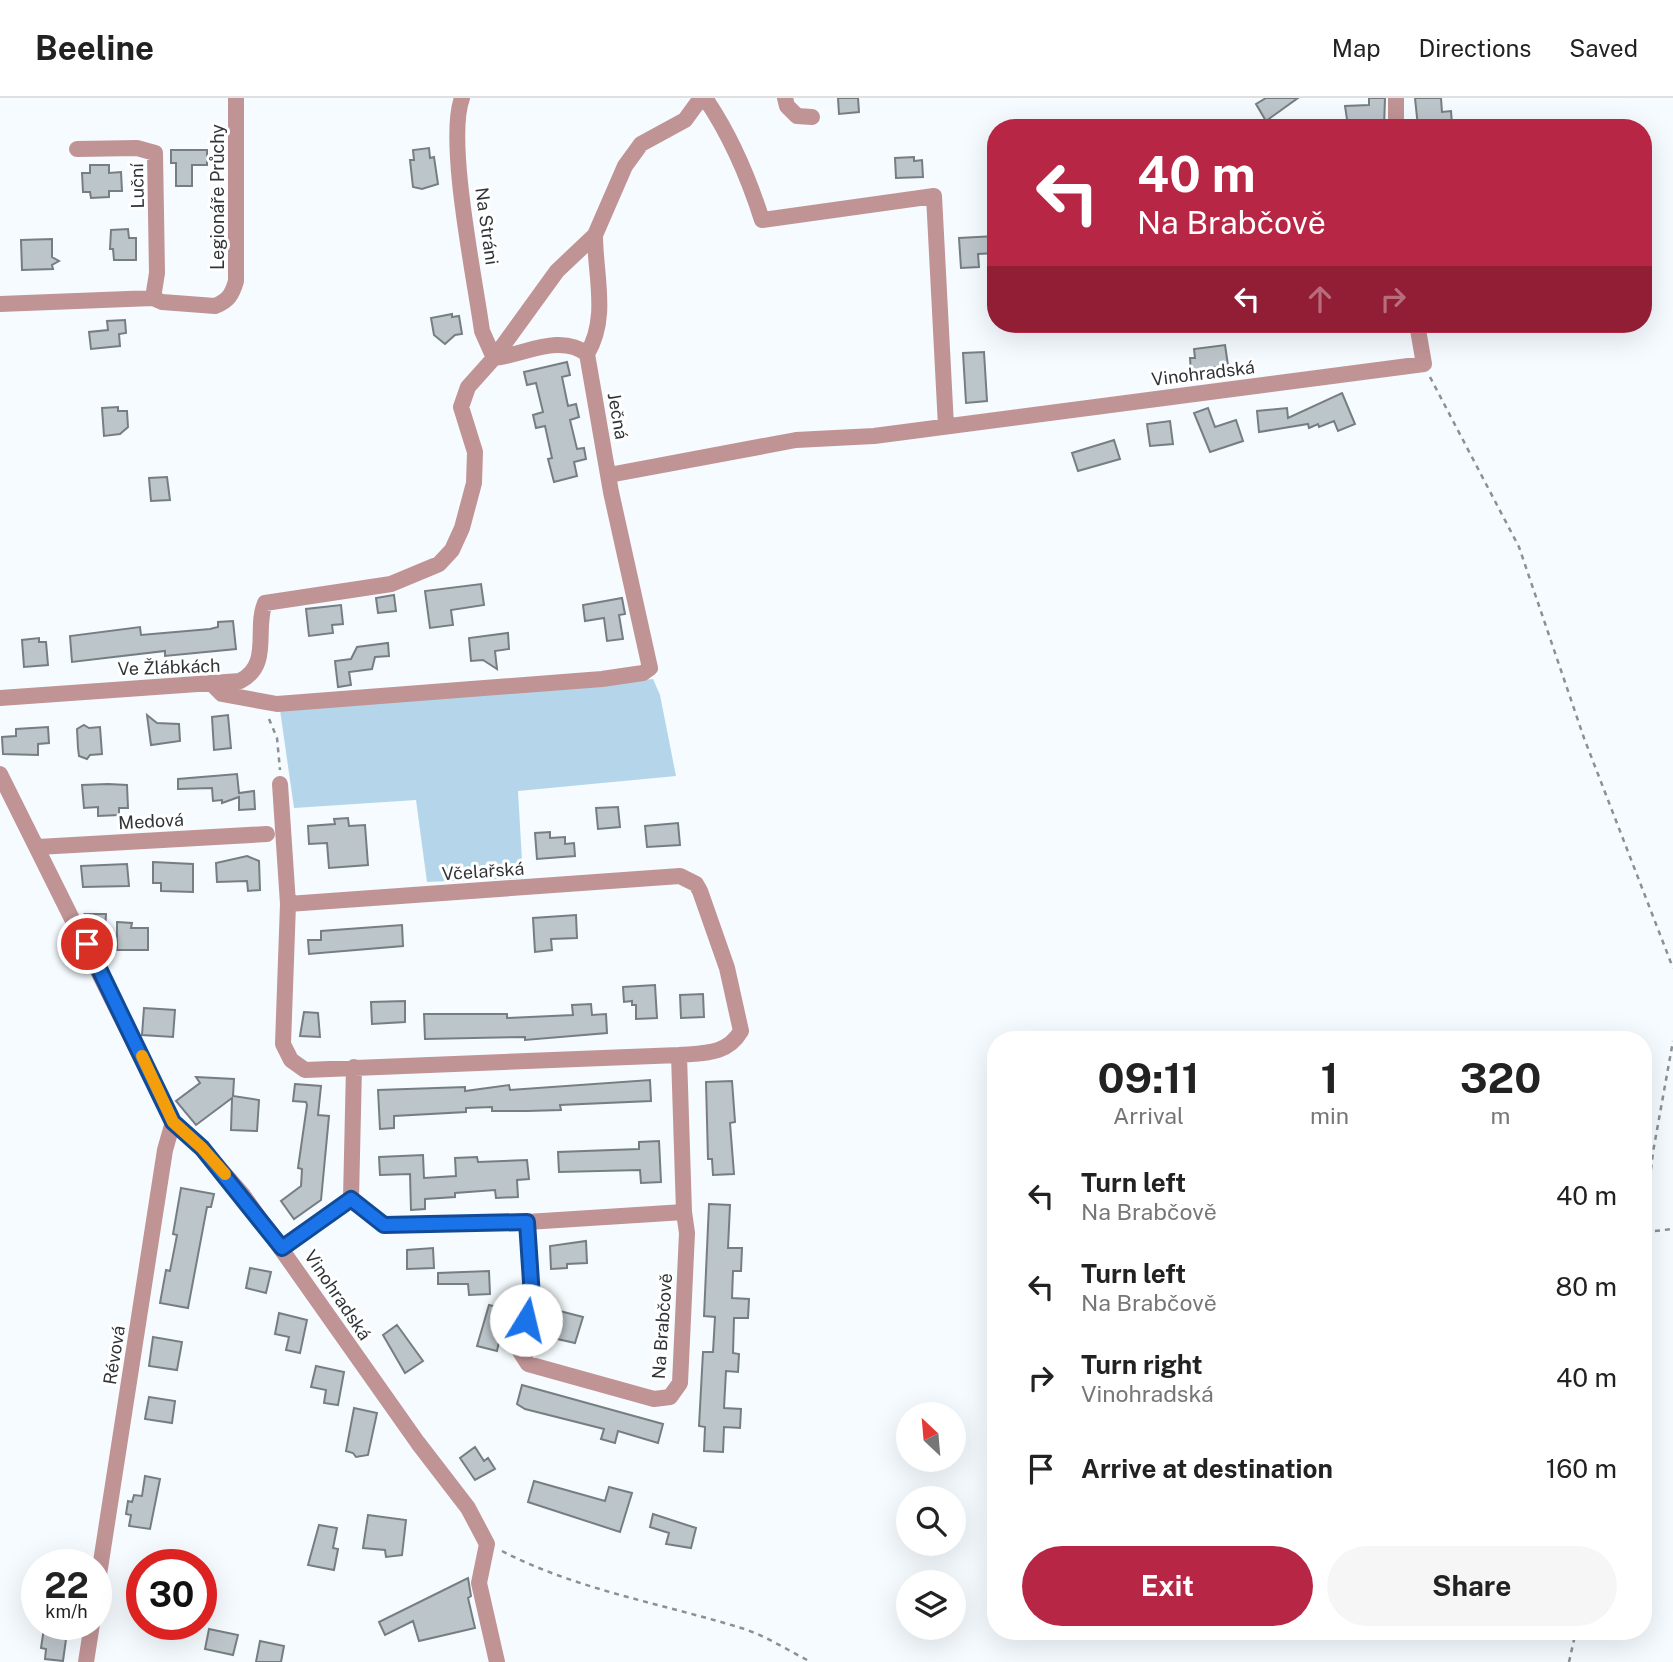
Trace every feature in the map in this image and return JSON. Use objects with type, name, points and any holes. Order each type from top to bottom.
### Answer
[{"type":"street","name":"Legionáře Průchy","points":[[153,298],[162,302],[215,306],[232,294],[236,281],[236,98]]},
{"type":"street","name":"Na Stráni","points":[[462,98],[458,110],[457,151],[482,331],[494,358]]},
{"type":"street","points":[[494,358],[557,271],[595,234],[625,166],[641,144],[685,120],[703,98],[731,139],[762,220],[934,196],[946,426]]},
{"type":"street","points":[[785,98],[787,106],[797,116],[812,117]]},
{"type":"street","points":[[1396,98],[1396,119]]},
{"type":"street","name":"Luční","points":[[77,149],[137,148],[155,153],[158,273],[153,298]]},
{"type":"street","points":[[494,358],[570,344],[588,358],[596,339],[600,316],[595,234]]},
{"type":"street","points":[[0,304],[153,298]]},
{"type":"street","points":[[1418,333],[1424,364]]},
{"type":"street","name":"Ve Žlábkách","points":[[0,698],[240,681],[256,669],[265,603],[391,584],[439,564],[452,550],[463,528],[474,483],[475,452],[461,407],[468,387],[494,358]]},
{"type":"street","name":"Ječná","points":[[264,703],[602,680],[647,672],[650,664],[609,475],[588,358]]},
{"type":"street","name":"Vinohradská","points":[[609,475],[796,440],[874,436],[1424,364]]},
{"type":"street","points":[[211,683],[222,694],[264,703]]},
{"type":"street","name":"Vinohradská","points":[[0,774],[173,1122],[202,1148],[282,1248],[418,1443],[468,1508],[487,1544]]},
{"type":"street","points":[[280,784],[288,904],[283,1044],[290,1060],[305,1070],[679,1055]]},
{"type":"street","name":"Medová","points":[[38,847],[267,834]]},
{"type":"street","name":"Včelařská","points":[[288,904],[680,876],[696,884],[727,968],[741,1031],[733,1044],[718,1051],[679,1055]]},
{"type":"street","name":"Na Brabčově","points":[[527,1222],[532,1297],[519,1350],[528,1364],[663,1401],[677,1391],[680,1383],[687,1233],[679,1055]]},
{"type":"street","points":[[351,1199],[354,1067]]},
{"type":"street","name":"Révová","points":[[103,1549],[165,1150],[173,1122]]},
{"type":"street","points":[[351,1199],[384,1225],[527,1222],[684,1212]]},
{"type":"street","points":[[282,1248],[351,1199]]},
{"type":"street","points":[[487,1544],[479,1583],[496,1662]]},
{"type":"street","points":[[86,1662],[89,1640]]},
{"type":"path","points":[[1424,364],[1519,547],[1584,738],[1673,968]]},
{"type":"path","points":[[264,703],[277,738],[282,778],[280,784]]},
{"type":"path","points":[[1652,1162],[1673,1041]]},
{"type":"path","points":[[1652,1231],[1673,1228]]},
{"type":"path","points":[[487,1544],[564,1576],[674,1612],[750,1631],[811,1662]]},
{"type":"path","points":[[1569,1662],[1574,1640]]},
{"type":"shaded area","points":[[653,679],[660,695],[676,776],[518,791],[523,878],[427,882],[416,800],[294,808],[280,710]]},
{"type":"building","points":[[838,98],[858,98],[859,112],[839,114]]},
{"type":"building","points":[[1266,98],[1298,98],[1269,119],[1265,119],[1256,104]]},
{"type":"building","points":[[1369,98],[1385,98],[1384,119],[1347,119],[1345,106],[1369,105]]},
{"type":"building","points":[[1415,98],[1441,98],[1442,112],[1451,111],[1452,119],[1417,119]]},
{"type":"building","points":[[429,148],[430,158],[434,157],[438,184],[422,189],[413,187],[410,160],[414,160],[413,150]]},
{"type":"building","points":[[171,150],[207,150],[207,165],[192,165],[192,186],[176,186],[176,163],[171,163]]},
{"type":"building","points":[[914,157],[914,161],[922,160],[923,177],[896,178],[895,158]]},
{"type":"building","points":[[90,165],[109,165],[109,173],[121,172],[122,191],[109,191],[109,197],[91,198],[90,192],[83,192],[82,173],[90,173]]},
{"type":"building","points":[[128,229],[129,238],[136,238],[136,260],[114,260],[113,249],[110,249],[111,230]]},
{"type":"building","points":[[987,236],[987,254],[978,254],[979,267],[961,268],[959,238]]},
{"type":"building","points":[[52,239],[52,257],[59,261],[52,265],[53,269],[22,270],[21,240]]},
{"type":"building","points":[[452,314],[452,317],[459,316],[462,334],[455,335],[445,344],[434,335],[431,318]]},
{"type":"building","points":[[125,320],[126,333],[119,334],[120,346],[91,349],[89,332],[108,330],[107,321]]},
{"type":"building","points":[[1225,345],[1228,365],[1191,372],[1190,358],[1195,358],[1194,349]]},
{"type":"building","points":[[984,352],[987,401],[966,403],[963,353]]},
{"type":"building","points":[[567,362],[570,375],[562,377],[568,406],[576,404],[579,417],[570,420],[577,449],[584,448],[586,459],[574,462],[577,476],[554,482],[548,459],[552,458],[545,426],[536,428],[533,415],[543,412],[536,383],[527,385],[524,372]]},
{"type":"building","points":[[1342,393],[1355,424],[1338,431],[1334,421],[1319,427],[1318,424],[1309,428],[1308,424],[1259,432],[1257,411],[1287,408],[1288,418]]},
{"type":"building","points":[[118,407],[118,411],[127,411],[128,427],[120,434],[104,436],[102,408]]},
{"type":"building","points":[[1208,408],[1215,427],[1236,420],[1243,441],[1210,452],[1194,413]]},
{"type":"building","points":[[1170,421],[1173,444],[1150,446],[1147,424]]},
{"type":"building","points":[[1114,440],[1120,459],[1078,471],[1072,453]]},
{"type":"building","points":[[167,477],[170,500],[151,501],[149,478]]},
{"type":"building","points":[[481,584],[484,605],[451,610],[453,625],[430,628],[425,591]]},
{"type":"building","points":[[394,595],[396,611],[378,613],[376,598]]},
{"type":"building","points":[[622,598],[625,614],[619,615],[623,639],[607,641],[604,618],[585,621],[583,605]]},
{"type":"building","points":[[341,605],[343,624],[332,625],[333,633],[309,636],[306,609]]},
{"type":"building","points":[[233,621],[236,649],[165,656],[165,651],[72,662],[70,636],[140,627],[141,635],[210,629],[218,627],[218,622]]},
{"type":"building","points":[[508,633],[509,649],[495,651],[497,669],[483,660],[471,661],[469,638]]},
{"type":"building","points":[[39,638],[39,642],[46,642],[48,665],[24,667],[22,640]]},
{"type":"building","points":[[388,643],[389,656],[375,657],[372,669],[349,672],[351,685],[338,687],[335,661],[351,659],[357,647]]},
{"type":"building","points":[[147,715],[157,723],[179,724],[180,741],[151,745]]},
{"type":"building","points":[[228,715],[231,748],[214,750],[212,717]]},
{"type":"building","points":[[84,725],[89,728],[100,727],[102,754],[90,755],[87,759],[79,756],[78,748],[77,729]]},
{"type":"building","points":[[48,727],[49,743],[38,744],[38,755],[3,754],[2,737],[16,736],[16,729]]},
{"type":"building","points":[[237,774],[239,793],[254,791],[255,809],[239,810],[239,797],[222,803],[222,800],[213,801],[212,788],[178,789],[178,779]]},
{"type":"building","points":[[82,785],[127,785],[128,808],[119,808],[119,815],[98,816],[98,807],[84,808]]},
{"type":"building","points":[[618,807],[620,827],[598,829],[596,808]]},
{"type":"building","points":[[348,818],[349,826],[365,825],[368,865],[329,868],[327,843],[309,844],[308,826],[335,824],[334,819]]},
{"type":"building","points":[[678,823],[680,845],[647,847],[645,826]]},
{"type":"building","points":[[550,832],[550,838],[565,837],[565,844],[574,843],[575,856],[537,859],[535,833]]},
{"type":"building","points":[[247,856],[259,861],[260,890],[248,891],[247,881],[217,882],[216,863]]},
{"type":"building","points":[[153,862],[193,864],[193,892],[161,891],[161,883],[153,883]]},
{"type":"building","points":[[127,864],[129,886],[83,887],[81,866]]},
{"type":"building","points":[[85,914],[106,914],[105,931],[94,931]]},
{"type":"building","points":[[576,915],[577,938],[551,939],[552,950],[535,952],[533,918]]},
{"type":"building","points":[[117,922],[132,923],[131,928],[148,928],[148,950],[117,950]]},
{"type":"building","points":[[402,925],[403,946],[309,954],[308,940],[321,940],[321,931]]},
{"type":"building","points":[[655,985],[657,1018],[636,1019],[636,1005],[632,1005],[632,1001],[624,1002],[623,987]]},
{"type":"building","points":[[703,994],[704,1017],[681,1018],[680,995]]},
{"type":"building","points":[[405,1001],[405,1022],[372,1024],[371,1002]]},
{"type":"building","points":[[591,1004],[592,1015],[606,1014],[607,1033],[525,1040],[525,1037],[425,1039],[424,1014],[507,1014],[507,1018],[573,1015],[572,1005]]},
{"type":"building","points":[[144,1008],[175,1010],[173,1037],[142,1035]]},
{"type":"building","points":[[304,1012],[318,1013],[320,1037],[300,1036]]},
{"type":"building","points":[[196,1077],[234,1079],[233,1096],[259,1100],[257,1131],[231,1130],[232,1098],[196,1125],[176,1101],[200,1083]]},
{"type":"building","points":[[650,1080],[651,1101],[560,1105],[561,1110],[492,1111],[492,1107],[466,1108],[466,1112],[394,1116],[394,1128],[380,1129],[378,1090],[465,1087],[465,1091],[509,1085],[510,1090]]},
{"type":"building","points":[[732,1081],[735,1122],[730,1123],[734,1174],[713,1175],[712,1159],[708,1159],[706,1082]]},
{"type":"building","points":[[295,1084],[321,1086],[318,1115],[329,1116],[321,1200],[294,1219],[281,1201],[301,1186],[302,1169],[298,1168],[307,1105],[306,1102],[293,1101]]},
{"type":"building","points":[[659,1141],[661,1182],[641,1183],[640,1170],[559,1172],[558,1152],[639,1149],[639,1142]]},
{"type":"building","points":[[423,1155],[424,1178],[456,1176],[455,1158],[477,1157],[478,1162],[527,1160],[529,1179],[517,1180],[518,1197],[496,1198],[495,1190],[455,1193],[455,1197],[425,1199],[425,1209],[411,1210],[410,1174],[380,1175],[379,1157]]},
{"type":"building","points":[[181,1188],[214,1194],[211,1207],[207,1207],[188,1308],[160,1303],[166,1270],[170,1271],[177,1235],[173,1234]]},
{"type":"building","points":[[709,1204],[730,1205],[728,1248],[742,1248],[741,1271],[733,1271],[732,1298],[749,1299],[748,1318],[734,1318],[733,1353],[739,1354],[738,1372],[726,1371],[724,1408],[741,1409],[740,1428],[724,1427],[723,1452],[704,1451],[705,1427],[699,1426],[703,1352],[713,1352],[715,1317],[704,1316]]},
{"type":"building","points":[[586,1241],[587,1263],[567,1264],[567,1268],[551,1269],[550,1246]]},
{"type":"building","points":[[433,1248],[434,1268],[407,1269],[407,1250]]},
{"type":"building","points":[[250,1268],[271,1272],[266,1293],[246,1288]]},
{"type":"building","points":[[489,1271],[490,1294],[469,1295],[468,1284],[438,1284],[438,1273]]},
{"type":"building","points":[[489,1305],[506,1309],[497,1351],[477,1346]]},
{"type":"building","points":[[552,1309],[583,1317],[575,1343],[544,1336]]},
{"type":"building","points":[[279,1313],[307,1320],[300,1353],[286,1350],[289,1337],[275,1334]]},
{"type":"building","points":[[397,1325],[423,1361],[405,1373],[383,1335]]},
{"type":"building","points":[[153,1337],[182,1342],[177,1370],[149,1366]]},
{"type":"building","points":[[316,1366],[344,1372],[338,1405],[324,1403],[326,1390],[311,1387]]},
{"type":"building","points":[[522,1385],[663,1424],[658,1443],[618,1431],[615,1443],[601,1439],[604,1429],[525,1409],[517,1404]]},
{"type":"building","points":[[149,1397],[175,1401],[172,1423],[145,1419]]},
{"type":"building","points":[[354,1408],[377,1413],[368,1455],[356,1457],[346,1451]]},
{"type":"building","points":[[475,1447],[484,1461],[488,1458],[495,1469],[475,1480],[460,1458]]},
{"type":"building","points":[[145,1476],[160,1479],[150,1529],[129,1526],[131,1515],[126,1514],[128,1501],[132,1502],[134,1495],[142,1496]]},
{"type":"building","points":[[534,1481],[605,1501],[609,1487],[632,1493],[620,1532],[528,1502]]},
{"type":"building","points":[[653,1514],[696,1528],[691,1548],[666,1544],[669,1533],[650,1527]]},
{"type":"building","points":[[368,1515],[406,1520],[402,1555],[386,1557],[385,1550],[363,1548]]},
{"type":"building","points":[[319,1525],[337,1528],[333,1548],[338,1549],[334,1570],[308,1565]]},
{"type":"building","points":[[468,1578],[471,1596],[468,1598],[475,1628],[419,1641],[413,1621],[385,1635],[379,1622]]},
{"type":"building","points":[[217,1631],[238,1635],[233,1655],[205,1649],[207,1640],[217,1640]]},
{"type":"building","points":[[42,1640],[66,1640],[63,1661],[45,1659],[46,1649],[41,1648]]},
{"type":"building","points":[[260,1641],[284,1646],[281,1662],[256,1662]]},
{"type":"slow traffic","points":[[142,1056],[173,1122],[202,1148],[225,1174]]},
{"type":"route","points":[[87,944],[173,1122],[202,1148],[243,1195],[282,1248],[351,1199],[376,1222],[384,1225],[527,1222],[532,1297],[526,1320]]}]
